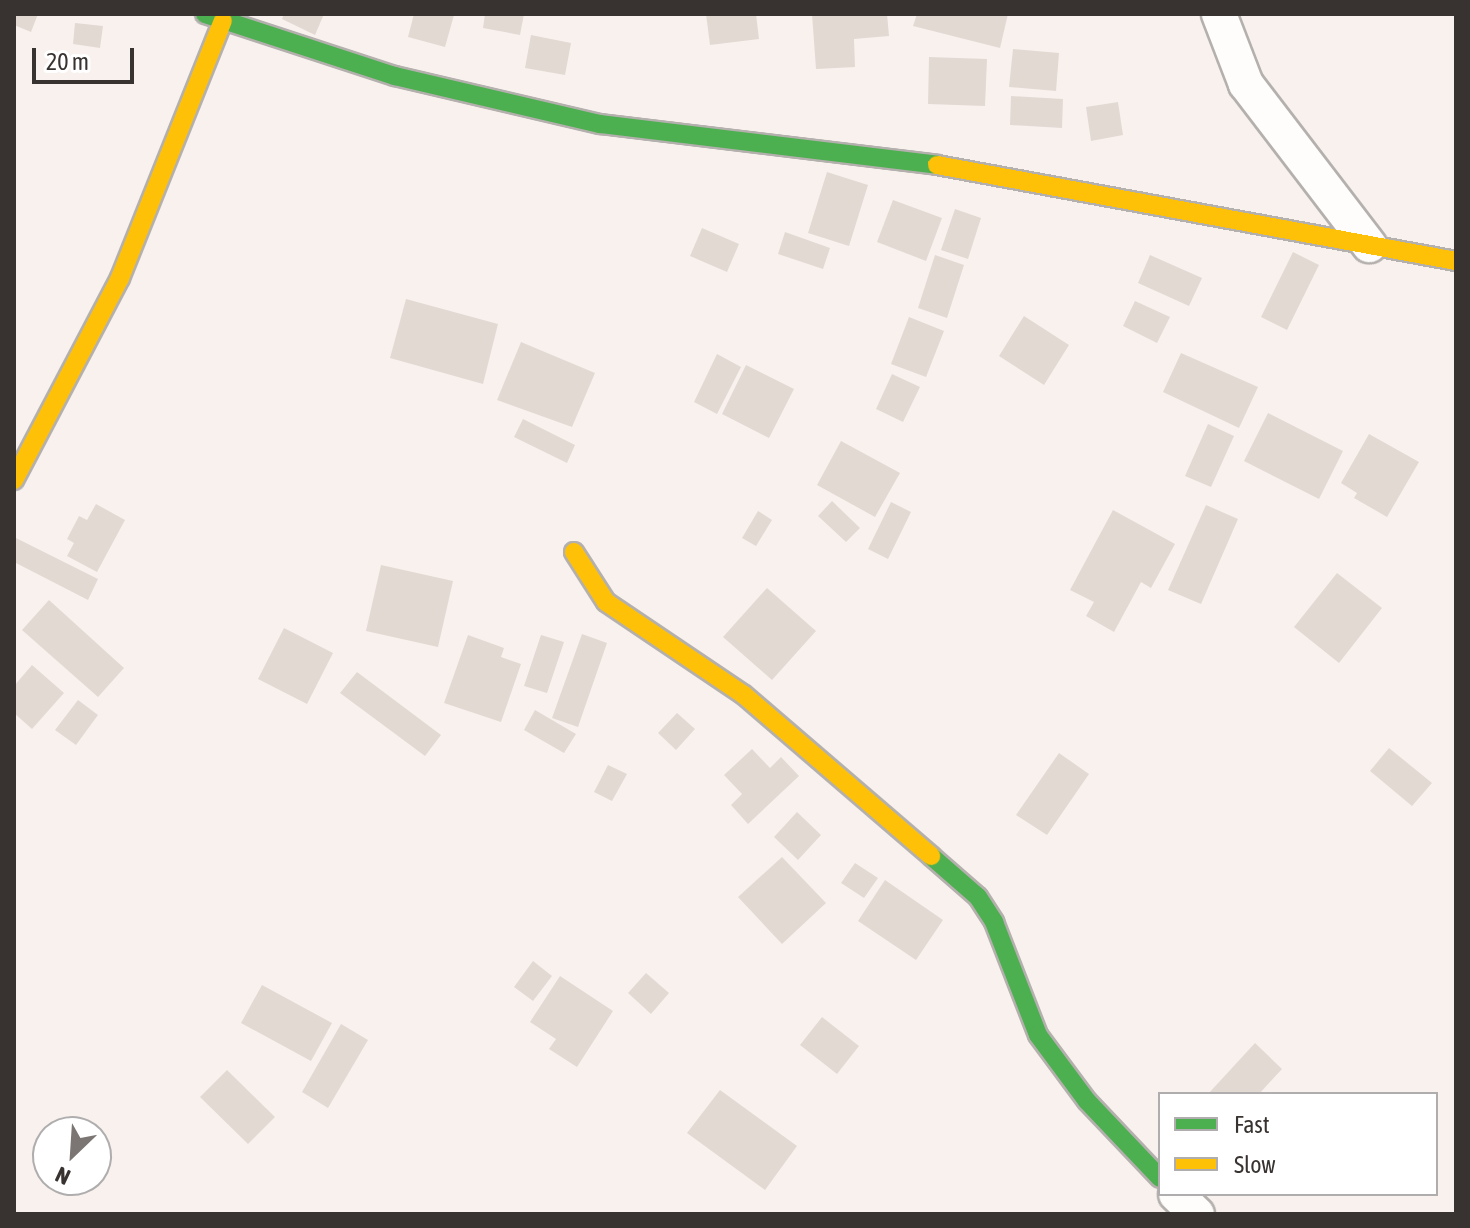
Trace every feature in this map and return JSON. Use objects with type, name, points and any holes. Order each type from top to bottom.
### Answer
[{"type":"street","points":[[1219,14],[1246,84],[1369,245]]},
{"type":"street","points":[[14,480],[120,278],[214,17],[395,76],[600,124],[941,165],[1456,261]]},
{"type":"street","points":[[574,552],[606,602],[744,695],[978,897],[994,922],[1038,1035],[1087,1101],[1158,1176]]},
{"type":"street","points":[[1178,1196],[1197,1214]]},
{"type":"building","points":[[14,14],[38,14],[31,32],[14,25]]},
{"type":"building","points":[[284,14],[324,14],[315,35],[282,19]]},
{"type":"building","points":[[414,14],[454,15],[445,47],[408,37]]},
{"type":"building","points":[[485,14],[524,14],[520,35],[483,28]]},
{"type":"building","points":[[706,14],[756,14],[759,39],[710,45]]},
{"type":"building","points":[[812,14],[887,14],[889,36],[854,39],[855,67],[816,69]]},
{"type":"building","points":[[917,14],[1008,14],[1000,48],[913,26]]},
{"type":"building","points":[[75,23],[103,26],[100,48],[73,44]]},
{"type":"building","points":[[531,35],[571,43],[565,75],[525,68]]},
{"type":"building","points":[[1013,49],[1059,53],[1056,91],[1009,87]]},
{"type":"building","points":[[929,57],[987,59],[985,106],[928,104]]},
{"type":"building","points":[[1011,96],[1063,99],[1062,128],[1010,125]]},
{"type":"building","points":[[1118,102],[1123,135],[1091,141],[1086,107]]},
{"type":"building","points":[[827,172],[868,185],[849,246],[808,233]]},
{"type":"building","points":[[893,200],[942,218],[926,261],[877,242]]},
{"type":"building","points":[[955,209],[981,218],[968,259],[941,250]]},
{"type":"building","points":[[702,228],[739,244],[727,272],[690,256]]},
{"type":"building","points":[[785,232],[830,248],[823,269],[778,254]]},
{"type":"building","points":[[1293,252],[1319,265],[1287,330],[1261,317]]},
{"type":"building","points":[[935,255],[964,265],[947,318],[918,308]]},
{"type":"building","points":[[1150,255],[1202,278],[1189,306],[1138,283]]},
{"type":"building","points":[[406,299],[498,324],[483,384],[390,358]]},
{"type":"building","points":[[1135,301],[1170,317],[1157,343],[1123,326]]},
{"type":"building","points":[[1024,316],[1069,345],[1044,385],[999,356]]},
{"type":"building","points":[[909,317],[944,331],[926,377],[891,364]]},
{"type":"building","points":[[521,342],[595,373],[572,427],[497,400]]},
{"type":"building","points":[[1181,353],[1258,387],[1239,428],[1163,392]]},
{"type":"building","points":[[717,354],[741,367],[717,414],[694,402]]},
{"type":"building","points":[[746,365],[794,389],[769,438],[722,414]]},
{"type":"building","points":[[892,374],[920,387],[903,422],[876,409]]},
{"type":"building","points":[[1268,413],[1343,451],[1319,499],[1244,461]]},
{"type":"building","points":[[523,419],[575,445],[567,463],[514,437]]},
{"type":"building","points":[[1208,424],[1234,436],[1211,487],[1185,476]]},
{"type":"building","points":[[1369,434],[1419,462],[1387,517],[1354,498],[1357,493],[1341,483]]},
{"type":"building","points":[[841,441],[900,473],[875,517],[817,485]]},
{"type":"building","points":[[832,501],[860,528],[846,542],[818,516]]},
{"type":"building","points":[[891,502],[911,512],[888,559],[868,549]]},
{"type":"building","points":[[96,504],[125,520],[97,572],[67,556],[74,543],[67,539],[79,516],[87,520]]},
{"type":"building","points":[[1206,505],[1238,519],[1201,604],[1168,590]]},
{"type":"building","points":[[1113,510],[1175,544],[1151,588],[1141,582],[1114,632],[1086,616],[1094,602],[1070,590]]},
{"type":"building","points":[[758,511],[772,520],[756,546],[742,538]]},
{"type":"building","points":[[14,537],[98,579],[88,600],[14,562]]},
{"type":"building","points":[[381,565],[453,581],[438,647],[366,631]]},
{"type":"building","points":[[1337,573],[1382,608],[1339,663],[1294,627]]},
{"type":"building","points":[[767,588],[816,631],[772,680],[723,637]]},
{"type":"building","points":[[49,600],[124,668],[98,697],[22,630]]},
{"type":"building","points":[[284,628],[333,653],[307,704],[258,679]]},
{"type":"building","points":[[582,634],[607,643],[578,727],[552,718]]},
{"type":"building","points":[[468,635],[504,648],[501,657],[521,664],[501,722],[444,703]]},
{"type":"building","points":[[541,635],[564,642],[547,693],[524,686]]},
{"type":"building","points":[[32,665],[64,693],[32,729],[14,713],[14,686]]},
{"type":"building","points":[[357,672],[441,735],[425,756],[340,693]]},
{"type":"building","points":[[78,700],[98,715],[76,745],[55,730]]},
{"type":"building","points":[[535,710],[576,734],[564,753],[524,730]]},
{"type":"building","points":[[677,713],[695,729],[676,750],[658,733]]},
{"type":"building","points":[[1389,748],[1432,783],[1412,806],[1370,771]]},
{"type":"building","points":[[752,749],[770,768],[781,757],[799,776],[748,824],[731,805],[742,794],[724,775]]},
{"type":"building","points":[[1059,753],[1089,774],[1047,835],[1016,815]]},
{"type":"building","points":[[608,765],[627,774],[612,801],[594,792]]},
{"type":"building","points":[[797,812],[821,835],[798,860],[774,837]]},
{"type":"building","points":[[782,857],[826,903],[782,944],[738,897]]},
{"type":"building","points":[[855,863],[878,878],[864,898],[841,883]]},
{"type":"building","points":[[885,880],[943,920],[916,960],[858,921]]},
{"type":"building","points":[[533,961],[552,976],[533,1001],[514,987]]},
{"type":"building","points":[[646,973],[669,993],[651,1014],[628,993]]},
{"type":"building","points":[[560,976],[613,1011],[577,1067],[549,1049],[556,1039],[530,1022]]},
{"type":"building","points":[[262,985],[332,1023],[311,1061],[241,1023]]},
{"type":"building","points":[[822,1017],[859,1046],[837,1074],[800,1045]]},
{"type":"building","points":[[341,1024],[368,1040],[328,1108],[302,1092]]},
{"type":"building","points":[[1255,1043],[1282,1069],[1261,1092],[1210,1092]]},
{"type":"building","points":[[227,1070],[275,1117],[248,1144],[200,1097]]},
{"type":"building","points":[[720,1090],[797,1146],[765,1190],[687,1133]]},
{"type":"traffic: fast","points":[[205,14],[395,76],[600,124],[937,165]]},
{"type":"traffic: fast","points":[[931,856],[978,897],[994,922],[1038,1035],[1087,1101],[1158,1176]]},
{"type":"traffic: slow","points":[[14,480],[120,278],[223,21]]},
{"type":"traffic: slow","points":[[937,165],[1456,261]]},
{"type":"traffic: slow","points":[[574,552],[606,602],[744,695],[931,856]]}]
